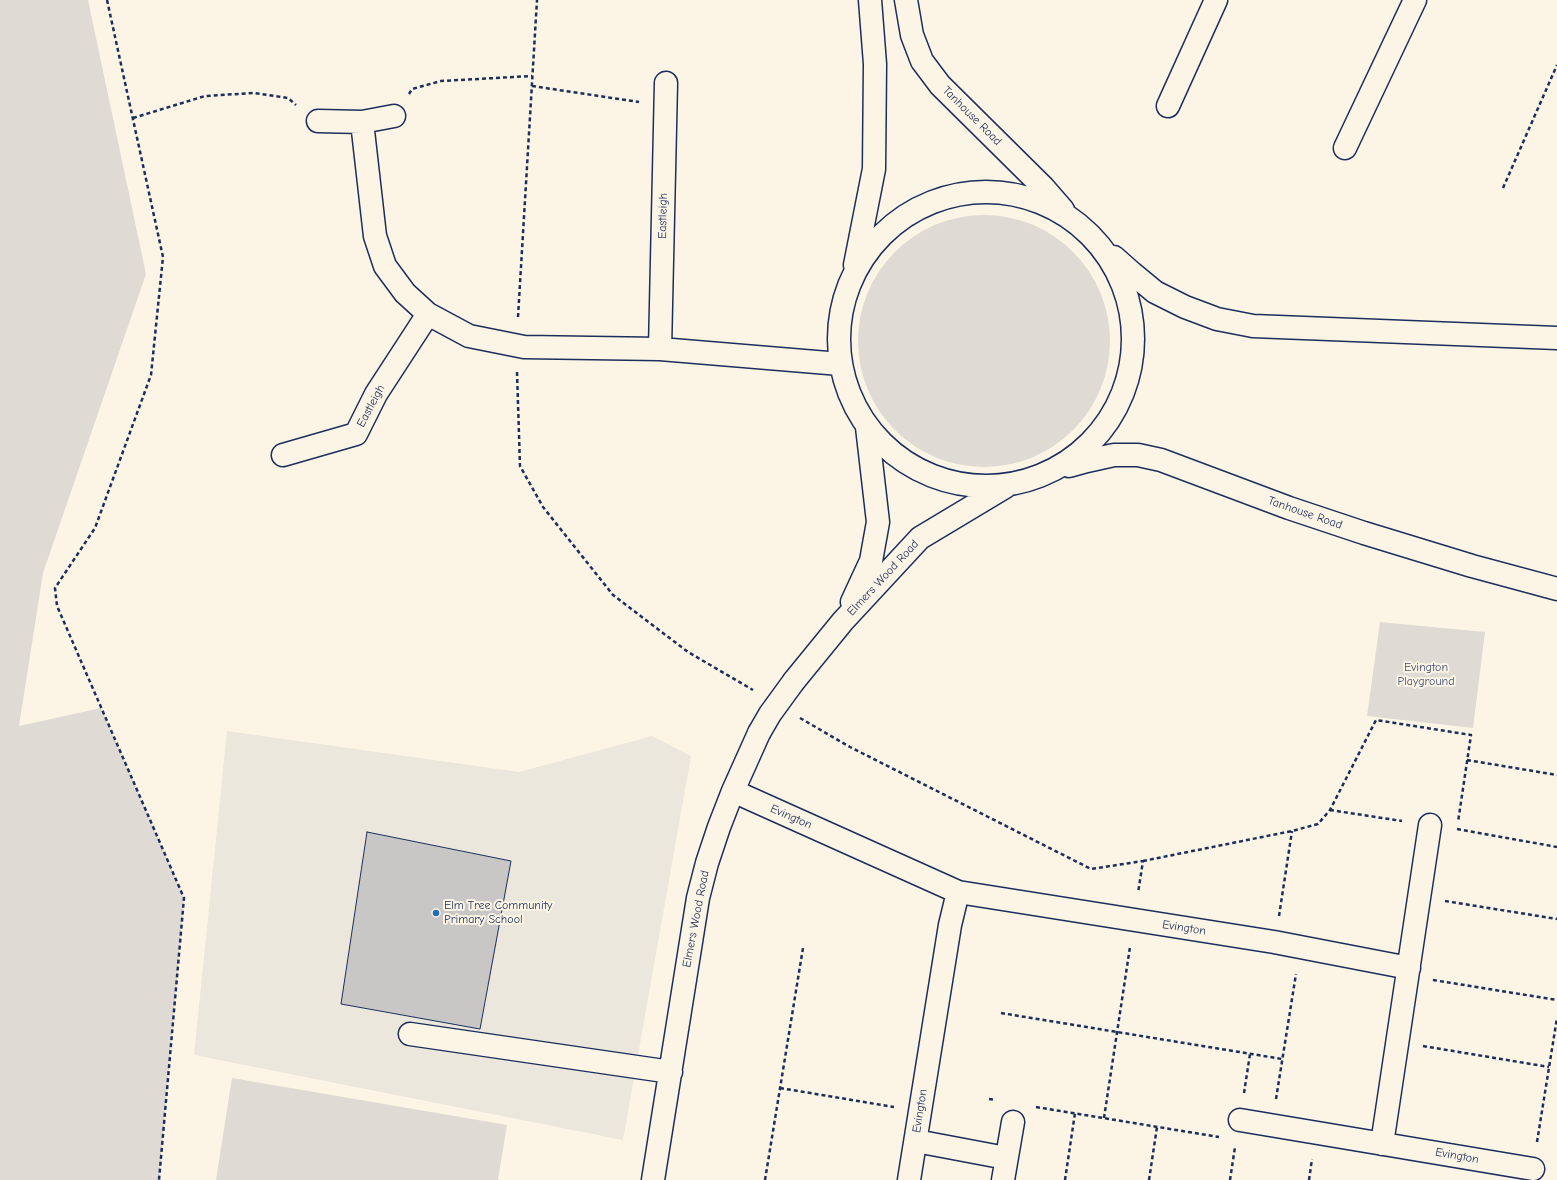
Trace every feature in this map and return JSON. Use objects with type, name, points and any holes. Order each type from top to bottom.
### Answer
[{"type":"street","points":[[870,0],[875,64],[874,169],[854,272],[840,316],[840,364],[850,397],[867,428],[895,456],[929,476],[967,486],[1006,486]]},
{"type":"street","name":"Tanhouse Road","points":[[906,0],[912,35],[922,61],[940,85],[1043,187],[1068,215]]},
{"type":"street","points":[[1168,106],[1216,0]]},
{"type":"street","points":[[1345,148],[1415,0]]},
{"type":"street","name":"Eastleigh","points":[[660,349],[666,83]]},
{"type":"street","points":[[318,121],[362,122],[394,116]]},
{"type":"street","points":[[362,122],[375,236],[385,266],[405,293],[428,314],[468,336],[524,348],[660,349],[840,364]]},
{"type":"street","points":[[854,272],[880,235],[915,209],[957,194],[1002,192],[1037,202],[1068,215],[1089,232],[1132,274],[1155,292],[1185,307],[1217,319],[1252,326],[1557,338]]},
{"type":"street","points":[[1054,471],[1092,443],[1119,405],[1133,361],[1132,314],[1117,270],[1089,232]]},
{"type":"street","name":"Eastleigh","points":[[283,455],[356,434],[376,394],[428,314]]},
{"type":"street","name":"Elmers Wood Road","points":[[843,621],[871,561],[878,522],[867,428]]},
{"type":"street","name":"Tanhouse Road","points":[[1006,486],[1087,461],[1114,455],[1138,455],[1161,460],[1289,508],[1364,533],[1472,566],[1557,588]]},
{"type":"street","name":"Elmers Wood Road","points":[[653,1180],[698,898],[707,863],[733,791],[759,733],[770,714],[794,681],[843,621],[920,538],[1006,486]]},
{"type":"street","name":"Evington","points":[[733,791],[958,892],[1274,942],[1408,971]]},
{"type":"street","points":[[1382,1144],[1430,825]]},
{"type":"street","name":"Evington","points":[[909,1180],[950,925],[958,892]]},
{"type":"street","points":[[410,1034],[671,1072]]},
{"type":"street","name":"Evington","points":[[1240,1120],[1533,1169]]},
{"type":"street","points":[[1002,1180],[1012,1122]]},
{"type":"street","name":"Evington","points":[[916,1141],[1006,1158]]},
{"type":"path","points":[[107,0],[163,257],[151,375],[95,528],[55,588],[57,606],[184,898],[159,1180]]},
{"type":"path","points":[[537,0],[516,346],[520,466],[544,507],[613,595],[688,652],[756,691]]},
{"type":"path","points":[[1503,188],[1557,65]]},
{"type":"path","points":[[394,116],[412,89],[441,81],[532,76]]},
{"type":"path","points":[[532,86],[665,105]]},
{"type":"path","points":[[133,118],[205,96],[254,94],[288,98],[318,121]]},
{"type":"path","points":[[1143,861],[1318,824],[1330,810],[1376,720],[1471,735],[1457,829]]},
{"type":"path","points":[[1467,760],[1557,775]]},
{"type":"path","points":[[1330,810],[1457,829],[1557,847]]},
{"type":"path","points":[[1274,942],[1292,830]]},
{"type":"path","points":[[1419,896],[1557,919]]},
{"type":"path","points":[[765,1180],[803,948]]},
{"type":"path","points":[[1272,1125],[1300,948]]},
{"type":"path","points":[[1408,971],[1557,1000]]},
{"type":"path","points":[[1001,1013],[1282,1059]]},
{"type":"path","points":[[1533,1169],[1557,1018]]},
{"type":"path","points":[[1397,1041],[1549,1067]]},
{"type":"path","points":[[780,1088],[920,1111]]},
{"type":"path","points":[[988,1099],[1002,1101]]},
{"type":"path","points":[[1031,1106],[1222,1138]]},
{"type":"path","points":[[1065,1180],[1075,1113]]},
{"type":"path","points":[[1149,1180],[1157,1127]]},
{"type":"shaded area","name":"Elm Tree Community Primary School","points":[[227,731],[519,772],[652,736],[691,756],[623,1140],[194,1055]]},
{"type":"green space","points":[[0,0],[88,0],[146,274],[43,573],[19,726],[101,708],[184,898],[159,1180],[0,1180]]},
{"type":"green space","points":[[972,215],[996,215],[1021,220],[1032,224],[1064,243],[1082,261],[1101,293],[1105,304],[1110,329],[1108,366],[1101,389],[1082,421],[1064,439],[1032,458],[1021,462],[996,467],[972,467],[947,462],[936,458],[904,439],[886,421],[867,389],[863,378],[858,353],[858,329],[863,304],[867,293],[886,261],[904,243],[936,224],[947,220]]},
{"type":"green space","name":"Evington Playground","points":[[1380,622],[1485,632],[1473,728],[1367,716]]},
{"type":"green space","points":[[232,1078],[507,1125],[498,1180],[216,1180]]},
{"type":"building","points":[[367,832],[511,861],[480,1029],[341,1004]]},
{"type":"place","name":"Elm Tree Community Primary School","points":[[436,913]]}]
